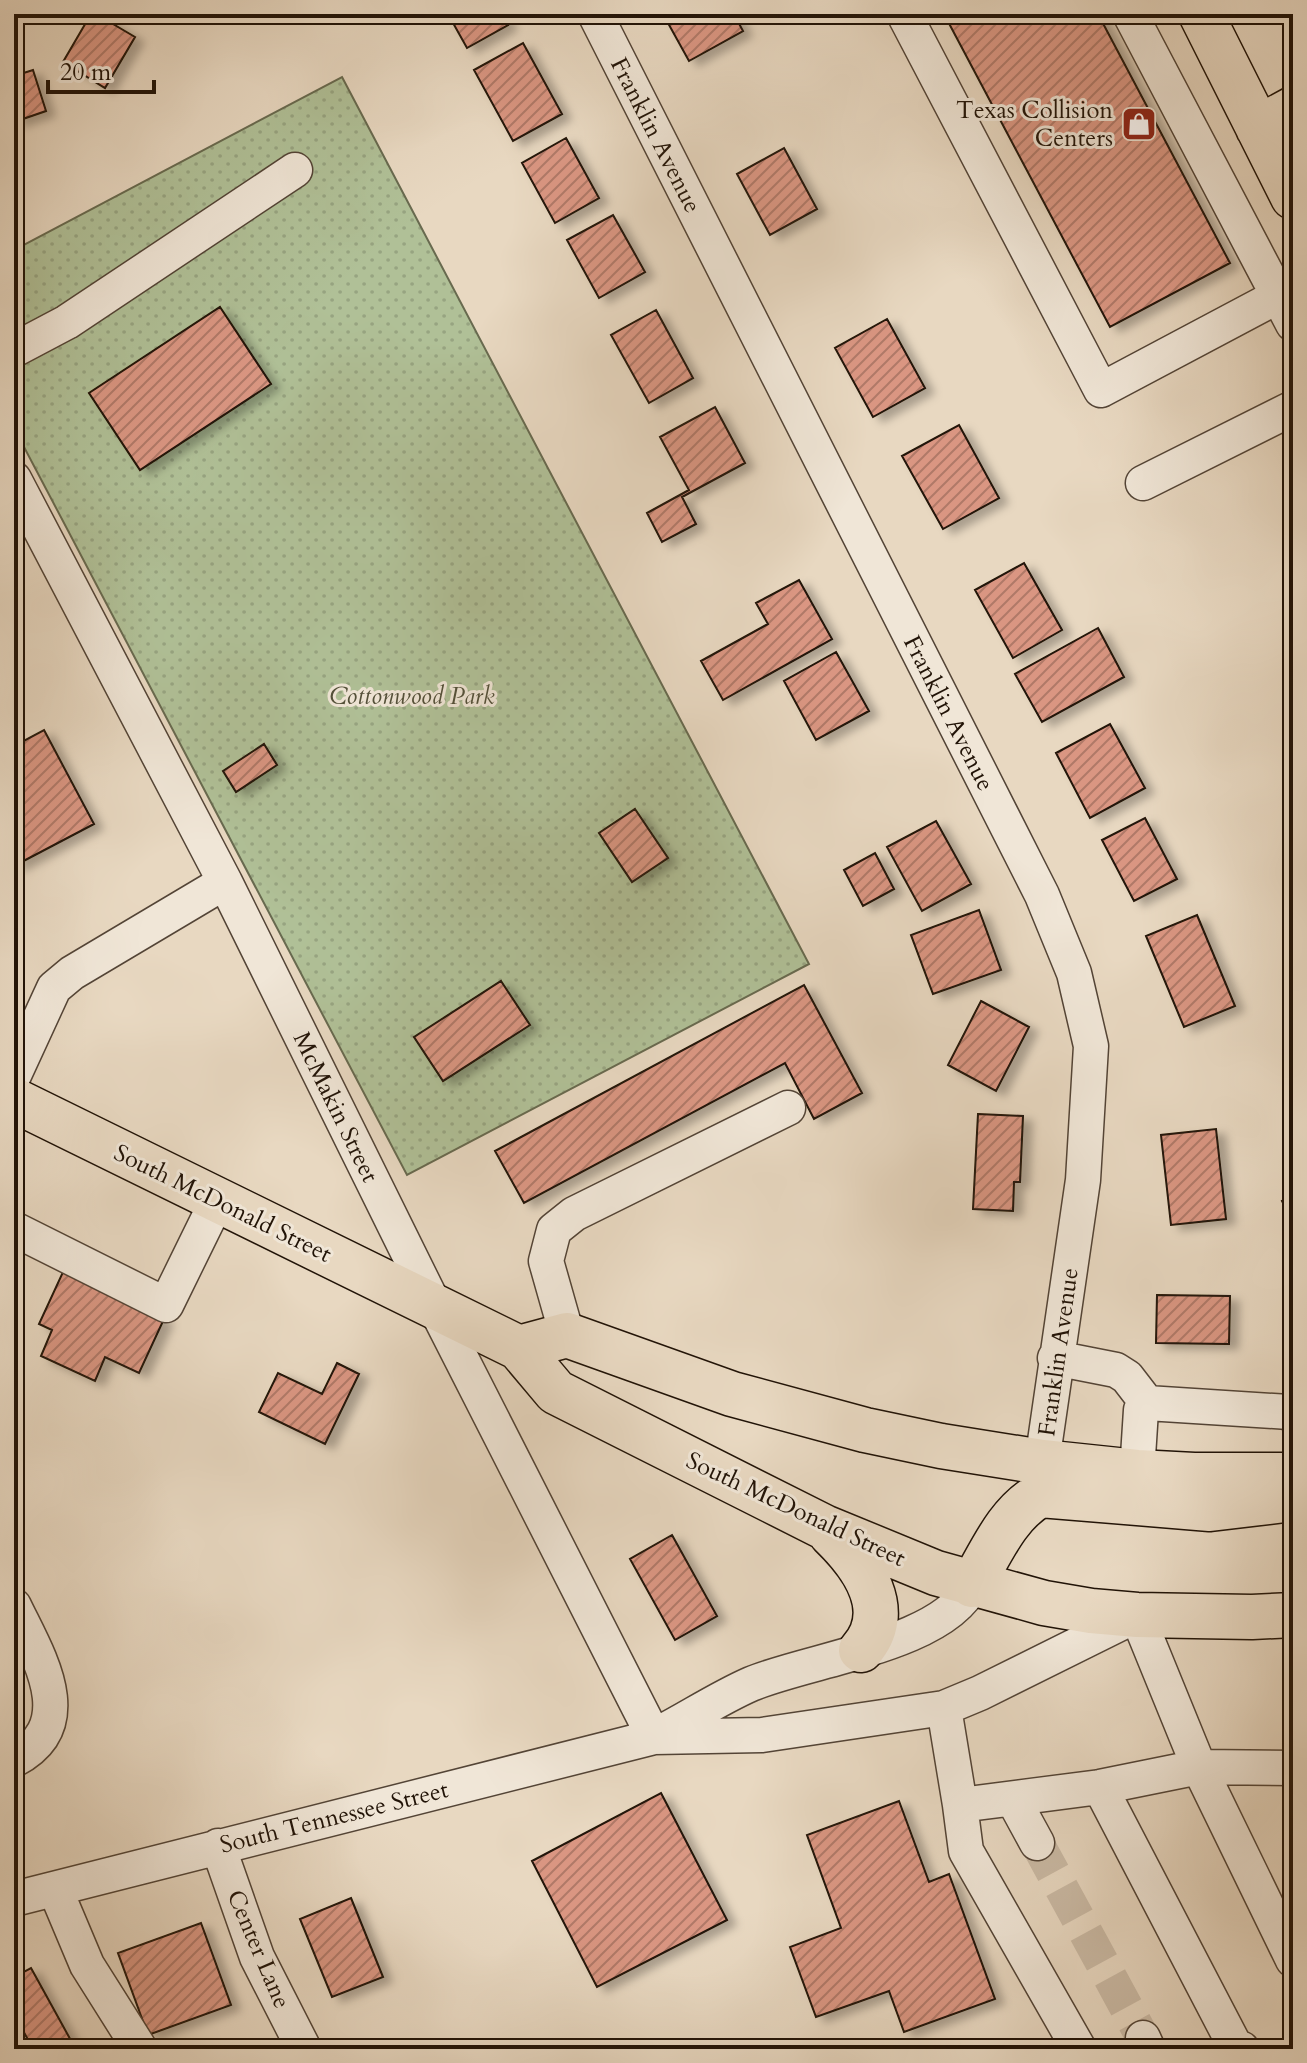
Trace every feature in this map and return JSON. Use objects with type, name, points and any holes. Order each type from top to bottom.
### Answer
[{"type":"main road","points":[[1201,14],[1275,119],[1293,197]]},
{"type":"main road","name":"South McDonald Street","points":[[14,1100],[519,1348],[556,1392],[824,1527],[888,1555],[972,1585],[1044,1603],[1137,1615],[1272,1616]]},
{"type":"main road","points":[[519,1348],[567,1335],[671,1374],[798,1413],[941,1446],[1042,1462],[1137,1472],[1293,1475]]},
{"type":"main road","points":[[972,1585],[1008,1524],[1029,1501],[1040,1495],[1210,1509],[1293,1499]]},
{"type":"main road","points":[[824,1527],[859,1563],[873,1592],[873,1633],[861,1650]]},
{"type":"main road","points":[[1272,1616],[1293,1595]]},
{"type":"street","name":"Franklin Avenue","points":[[595,14],[1042,895],[1074,973],[1091,1046],[1083,1180],[1042,1462]]},
{"type":"street","points":[[904,14],[1101,390],[1286,310],[1130,14]]},
{"type":"street","points":[[14,350],[67,322],[295,170]]},
{"type":"street","points":[[1143,483],[1293,408]]},
{"type":"street","name":"McMakin Street","points":[[14,479],[225,882],[435,1307],[654,1737]]},
{"type":"street","points":[[14,1075],[54,988],[72,973],[225,882]]},
{"type":"street","points":[[567,1335],[546,1261],[554,1230],[574,1214],[788,1108]]},
{"type":"street","points":[[14,1229],[166,1305],[217,1201]]},
{"type":"street","points":[[1055,1358],[1116,1370],[1127,1377],[1147,1403],[1289,1412],[1293,1416]]},
{"type":"street","points":[[1137,1472],[1141,1410],[1147,1403]]},
{"type":"street","name":"South Tennessee Street","points":[[654,1737],[750,1684],[895,1639],[940,1619],[966,1598],[972,1585]]},
{"type":"street","points":[[14,1606],[46,1672],[52,1698],[47,1726],[27,1753],[14,1760]]},
{"type":"street","points":[[1137,1615],[1199,1767],[1293,1960]]},
{"type":"street","name":"South Tennessee Street","points":[[15,1897],[654,1737],[762,1735],[944,1708],[1137,1615]]},
{"type":"street","points":[[944,1708],[966,1851],[1079,2049]]},
{"type":"street","points":[[960,1805],[1100,1787],[1199,1767],[1293,1768]]},
{"type":"street","points":[[1100,1787],[1235,2046],[1242,2049]]},
{"type":"street","points":[[1013,1799],[1037,1843]]},
{"type":"street","name":"Center Lane","points":[[218,1846],[257,1957],[304,2049]]},
{"type":"street","points":[[55,1889],[87,1965],[140,2049]]},
{"type":"green space","name":"Cottonwood Park","points":[[342,77],[809,964],[407,1175],[14,428],[14,250]]},
{"type":"building","points":[[91,14],[135,37],[105,88],[63,62]]},
{"type":"building","points":[[448,14],[502,14],[508,25],[467,48]]},
{"type":"building","points":[[663,14],[734,14],[743,31],[689,61]]},
{"type":"building","points":[[944,14],[1098,14],[1230,263],[1110,327]]},
{"type":"building","points":[[523,43],[562,114],[513,141],[474,70]]},
{"type":"building","points":[[33,70],[46,111],[14,122],[14,76]]},
{"type":"building","points":[[566,138],[599,198],[555,223],[522,163]]},
{"type":"building","points":[[784,148],[817,209],[770,235],[737,174]]},
{"type":"building","points":[[613,215],[645,272],[599,298],[567,240]]},
{"type":"building","points":[[220,307],[271,384],[140,470],[89,393]]},
{"type":"building","points":[[656,310],[693,378],[649,403],[611,335]]},
{"type":"building","points":[[887,319],[925,388],[873,417],[835,348]]},
{"type":"building","points":[[715,407],[745,463],[682,497],[696,524],[662,542],[647,513],[689,490],[660,437]]},
{"type":"building","points":[[959,425],[999,498],[943,529],[902,456]]},
{"type":"building","points":[[1024,563],[1062,630],[1013,658],[975,590]]},
{"type":"building","points":[[799,580],[832,639],[723,700],[701,661],[768,624],[756,603]]},
{"type":"building","points":[[1098,628],[1124,677],[1042,722],[1015,674]]},
{"type":"building","points":[[836,652],[869,711],[816,740],[784,681]]},
{"type":"building","points":[[1110,724],[1145,788],[1090,818],[1056,753]]},
{"type":"building","points":[[44,730],[94,824],[14,866],[14,746]]},
{"type":"building","points":[[264,744],[277,765],[236,792],[223,771]]},
{"type":"building","points":[[635,809],[668,858],[632,882],[599,833]]},
{"type":"building","points":[[1145,818],[1177,879],[1134,901],[1102,840]]},
{"type":"building","points":[[936,821],[971,884],[922,911],[887,847]]},
{"type":"building","points":[[875,853],[894,889],[863,906],[844,870]]},
{"type":"building","points":[[979,910],[1001,970],[933,994],[911,935]]},
{"type":"building","points":[[1197,915],[1235,1006],[1184,1027],[1146,936]]},
{"type":"building","points":[[501,981],[530,1025],[443,1081],[414,1037]]},
{"type":"building","points":[[804,985],[862,1093],[814,1119],[785,1063],[524,1203],[495,1151]]},
{"type":"building","points":[[981,1001],[1029,1027],[996,1091],[948,1065]]},
{"type":"building","points":[[978,1114],[1023,1116],[1020,1182],[1014,1182],[1013,1211],[973,1209]]},
{"type":"building","points":[[1216,1129],[1226,1219],[1171,1225],[1161,1135]]},
{"type":"building","points":[[1293,1195],[1293,1223],[1282,1201]]},
{"type":"building","points":[[63,1272],[164,1319],[139,1373],[105,1357],[95,1381],[41,1356],[52,1330],[39,1324]]},
{"type":"building","points":[[1157,1295],[1230,1296],[1229,1344],[1156,1343]]},
{"type":"building","points":[[337,1363],[359,1374],[325,1444],[259,1412],[278,1373],[322,1394]]},
{"type":"building","points":[[672,1535],[717,1616],[675,1640],[630,1559]]},
{"type":"building","points":[[661,1793],[727,1920],[597,1987],[532,1861]]},
{"type":"building","points":[[899,1801],[929,1882],[949,1874],[995,1999],[904,2032],[889,1991],[816,2017],[790,1947],[841,1928],[807,1835]]},
{"type":"building","points":[[351,1898],[383,1977],[332,1997],[300,1919]]},
{"type":"building","points":[[201,1923],[231,2005],[148,2035],[118,1953]]},
{"type":"building","points":[[31,1968],[74,2046],[67,2049],[33,2049],[14,2014],[14,1977]]},
{"type":"tunnel","points":[[1037,1843],[1143,2038]]},
{"type":"place","name":"Texas Collision Centers","points":[[1139,124]]}]
